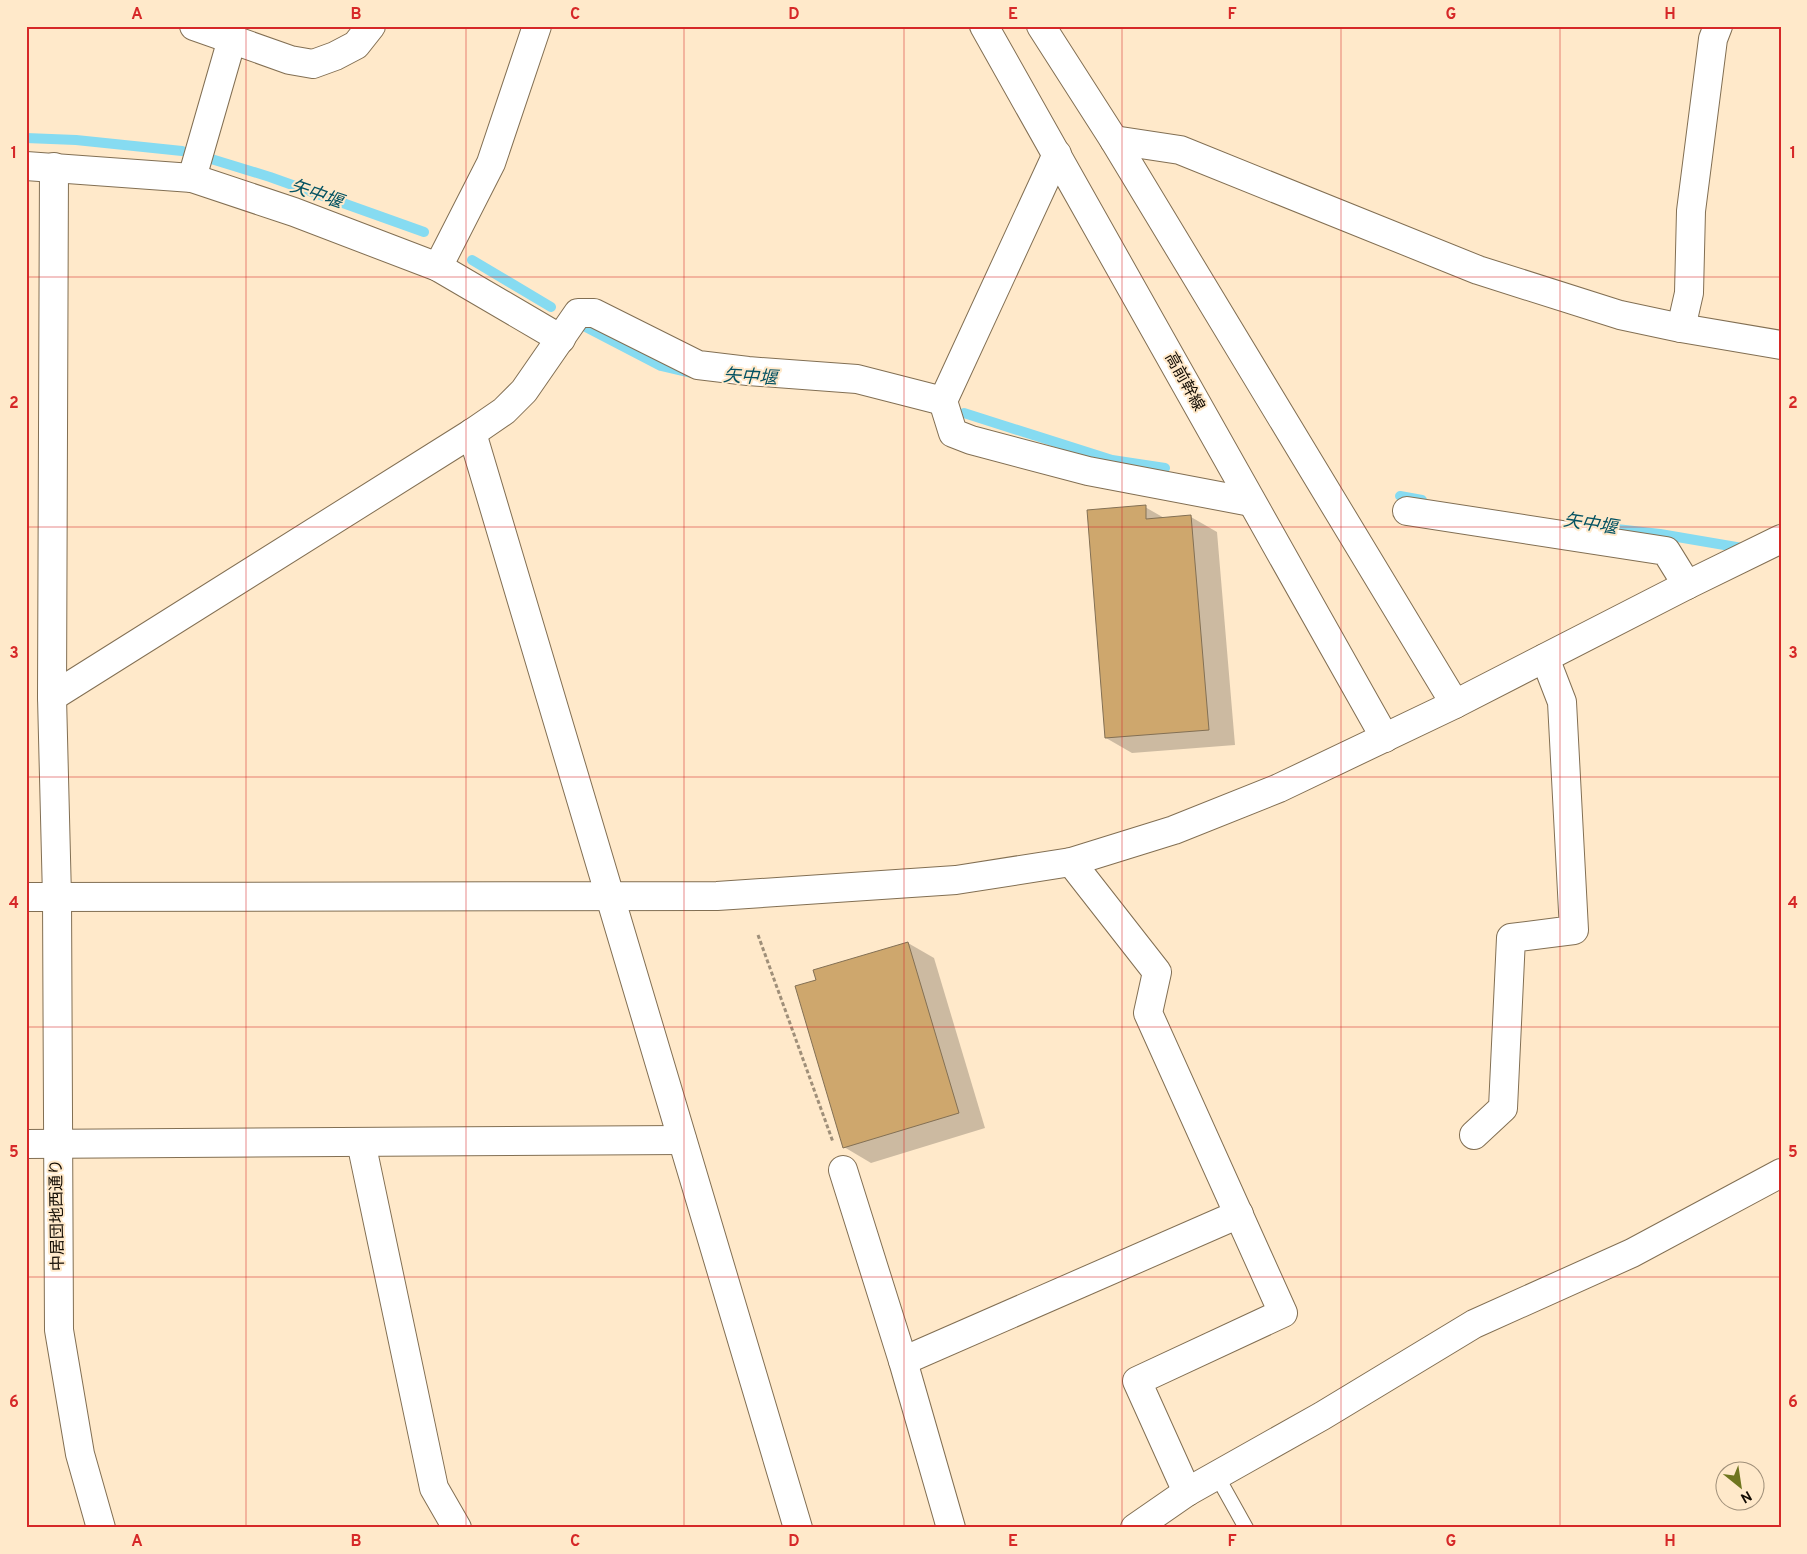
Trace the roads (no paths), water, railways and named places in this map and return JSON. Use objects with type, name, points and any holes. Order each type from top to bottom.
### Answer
[{"type":"street","points":[[194,26],[290,60],[313,64],[335,56],[356,45],[371,26]]},
{"type":"street","points":[[438,267],[491,163],[537,26]]},
{"type":"street","name":"高前幹線","points":[[984,26],[1385,738]]},
{"type":"street","points":[[1042,26],[1114,140],[1455,704]]},
{"type":"street","points":[[1681,328],[1688,293],[1691,211],[1714,39],[1718,26]]},
{"type":"street","points":[[192,178],[232,39]]},
{"type":"street","points":[[1114,140],[1180,150],[1478,270],[1620,315],[1681,328],[1781,345]]},
{"type":"street","points":[[1057,154],[943,401],[954,433],[971,440],[1088,471],[1251,502]]},
{"type":"street","points":[[26,166],[192,178],[294,212],[438,267],[561,339]]},
{"type":"street","name":"中居団地西通り","points":[[54,167],[52,698],[57,897],[57,1143],[60,1330],[80,1454],[100,1528]]},
{"type":"street","points":[[52,698],[472,433],[504,410],[524,391],[578,313],[594,313],[698,365],[748,371],[857,379],[943,401]]},
{"type":"street","points":[[472,433],[798,1528]]},
{"type":"street","points":[[1407,511],[1666,551],[1687,585]]},
{"type":"street","points":[[26,897],[717,896],[956,880],[1071,862],[1174,830],[1279,788],[1455,704],[1781,539]]},
{"type":"street","points":[[1474,1135],[1504,1108],[1511,938],[1574,930],[1562,702],[1545,658]]},
{"type":"street","points":[[1071,862],[1157,972],[1148,1013],[1283,1313],[1137,1381],[1187,1492]]},
{"type":"street","points":[[26,1144],[682,1140]]},
{"type":"street","points":[[361,1142],[434,1488],[457,1528]]},
{"type":"street","points":[[843,1170],[903,1361],[952,1528]]},
{"type":"street","points":[[1135,1528],[1187,1492],[1322,1416],[1474,1324],[1632,1253],[1781,1173]]},
{"type":"street","points":[[903,1361],[1239,1214]]},
{"type":"lane","points":[[1217,1476],[1246,1528]]},
{"type":"waterway","name":"矢中堰","points":[[26,138],[76,140],[182,151]]},
{"type":"waterway","name":"矢中堰","points":[[208,158],[270,177],[424,232]]},
{"type":"waterway","name":"矢中堰","points":[[472,260],[551,307]]},
{"type":"waterway","name":"矢中堰","points":[[584,326],[661,366],[691,373]]},
{"type":"waterway","name":"矢中堰","points":[[964,413],[1112,460],[1165,468]]},
{"type":"waterway","name":"矢中堰","points":[[1400,496],[1422,500]]},
{"type":"waterway","name":"矢中堰","points":[[1599,527],[1660,534],[1748,549]]}]
